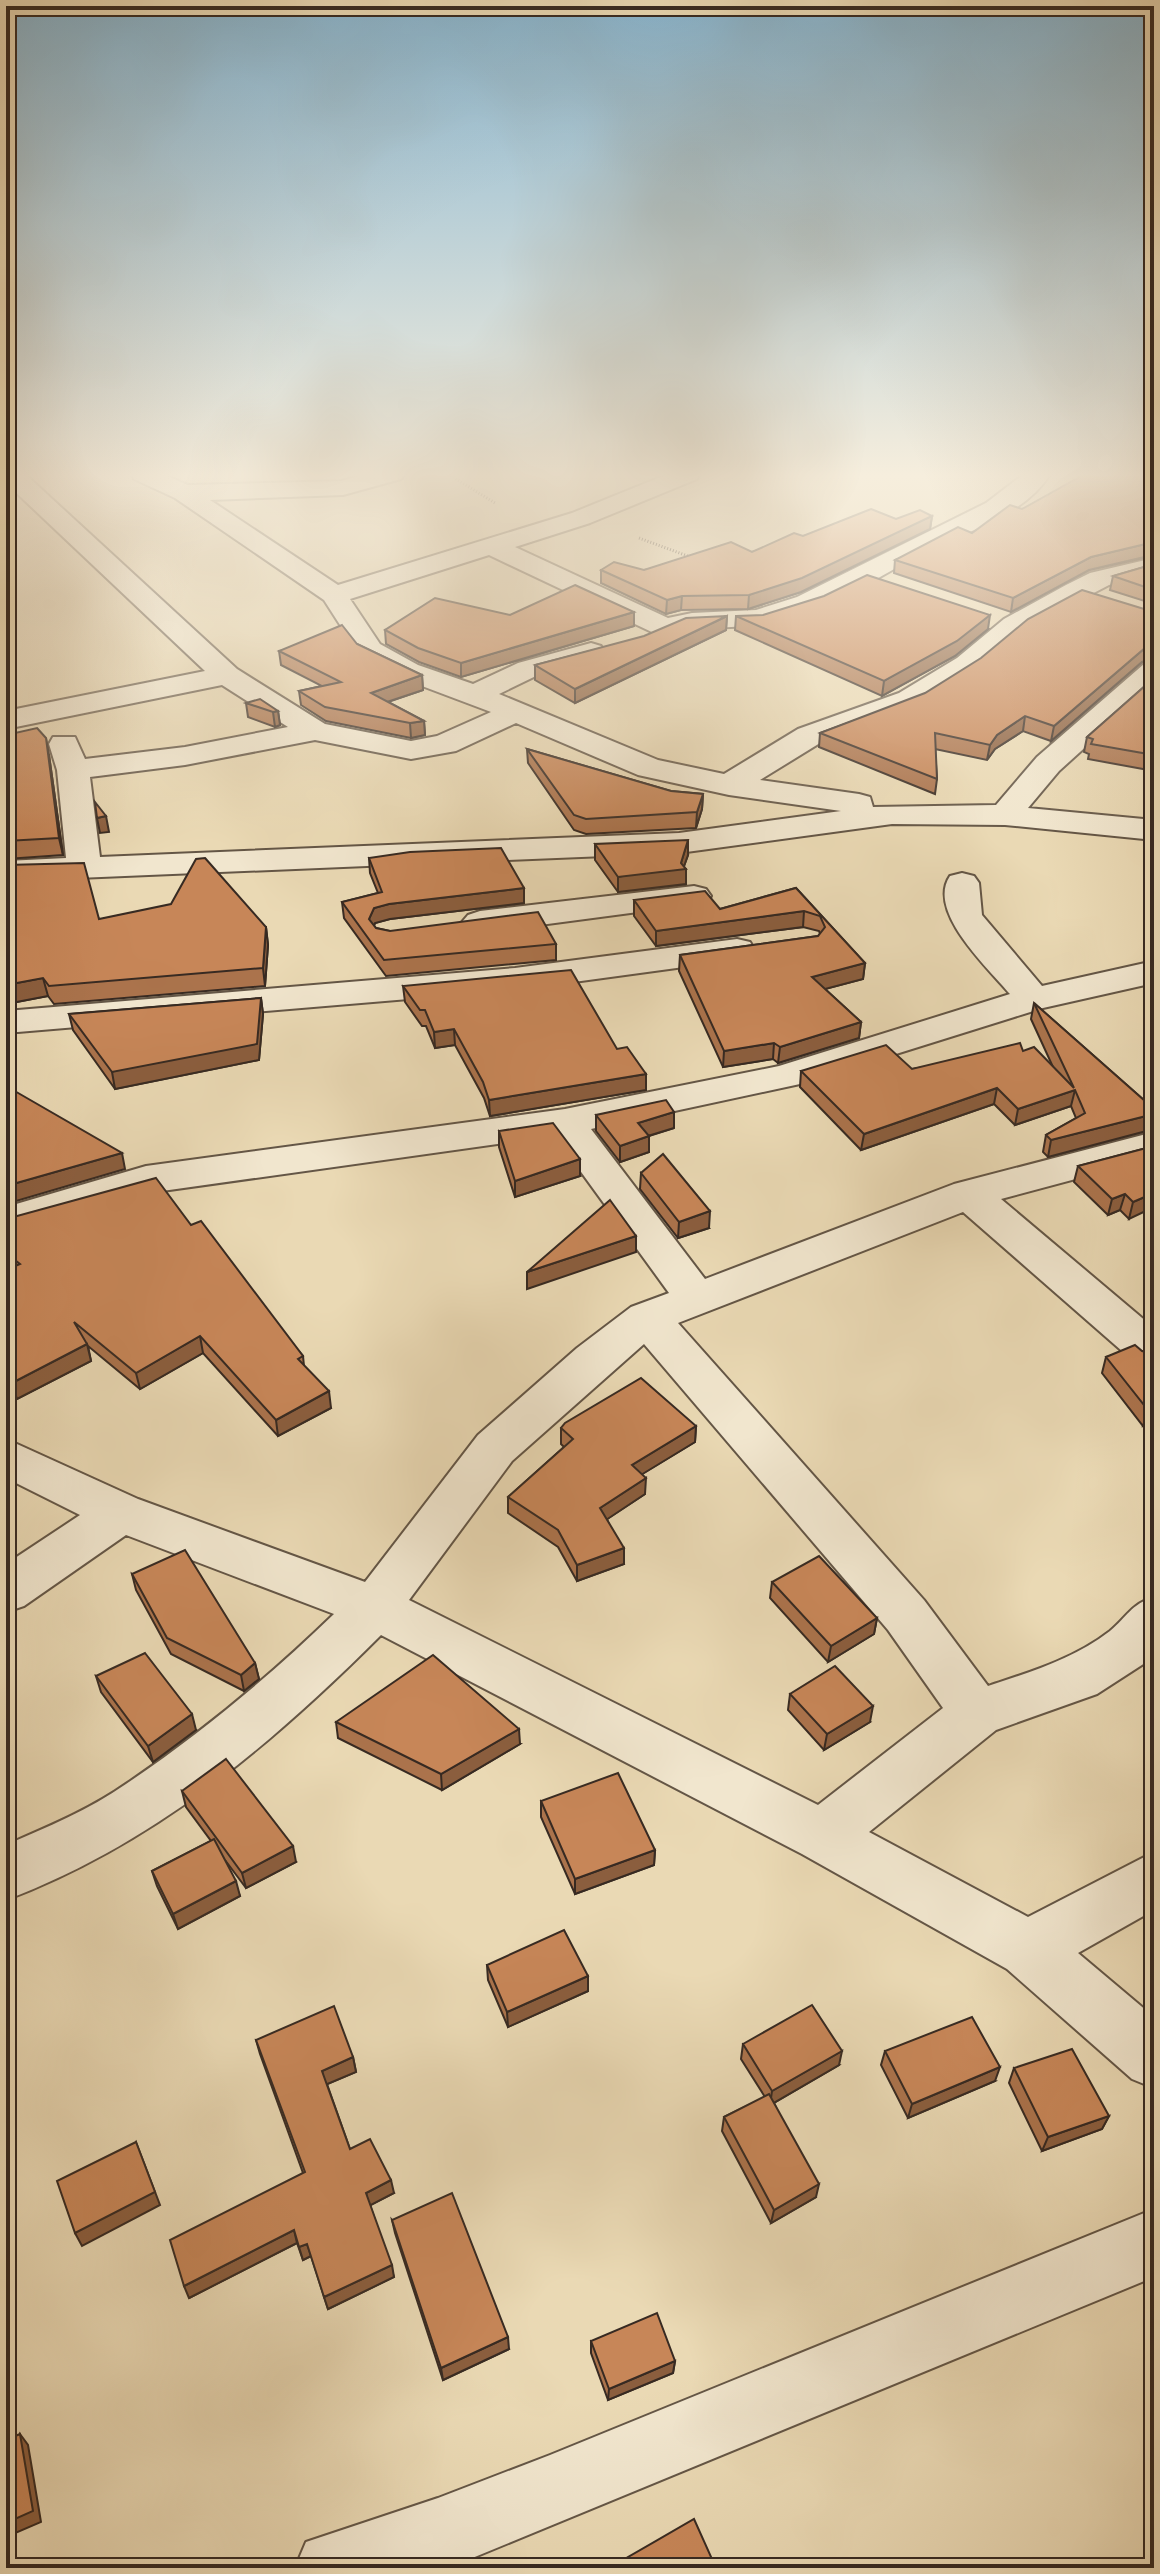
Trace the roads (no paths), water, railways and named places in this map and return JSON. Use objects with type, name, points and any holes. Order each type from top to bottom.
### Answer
[{"type":"street","points":[[140,594],[227,675],[315,731],[411,750],[445,744],[515,712]]},
{"type":"street","points":[[594,594],[666,628]]},
{"type":"street","points":[[474,694],[528,669],[626,643],[694,619],[728,622],[772,615],[825,594]]},
{"type":"street","points":[[729,785],[809,736],[910,699],[967,664],[1014,625],[1070,594]]},
{"type":"street","points":[[1086,594],[1120,605]]},
{"type":"street","points":[[334,595],[370,650],[408,671],[474,694],[649,768],[729,785],[861,804],[892,814]]},
{"type":"street","points":[[986,616],[1014,625]]},
{"type":"street","points":[[1005,815],[1048,764],[1154,670]]},
{"type":"street","points":[[6,720],[227,675]]},
{"type":"street","points":[[51,712],[73,770],[84,867]]},
{"type":"street","points":[[73,770],[210,752],[315,731]]},
{"type":"street","points":[[6,871],[679,843],[892,814],[1005,815],[1154,830]]},
{"type":"street","points":[[679,843],[729,951]]},
{"type":"street","points":[[962,883],[965,917],[1033,999]]},
{"type":"street","points":[[454,926],[704,895]]},
{"type":"street","points":[[6,1022],[515,979],[773,945]]},
{"type":"street","points":[[6,1221],[146,1180],[565,1122],[786,1076],[1033,999],[1154,972]]},
{"type":"street","points":[[565,1122],[697,1299]]},
{"type":"street","points":[[6,1873],[95,1832],[145,1803],[296,1685],[375,1607],[495,1448],[593,1360],[647,1318],[969,1194],[1154,1145]]},
{"type":"street","points":[[969,1194],[1154,1353]]},
{"type":"street","points":[[647,1318],[906,1615],[977,1713]]},
{"type":"street","points":[[6,1457],[121,1513],[375,1607],[822,1836],[1028,1949],[1154,2057]]},
{"type":"street","points":[[6,1591],[121,1513]]},
{"type":"street","points":[[822,1836],[977,1713],[1078,1678],[1129,1646],[1154,1618]]},
{"type":"street","points":[[1028,1949],[1154,1879]]},
{"type":"street","points":[[332,2568],[438,2535],[550,2492],[1154,2243]]}]
